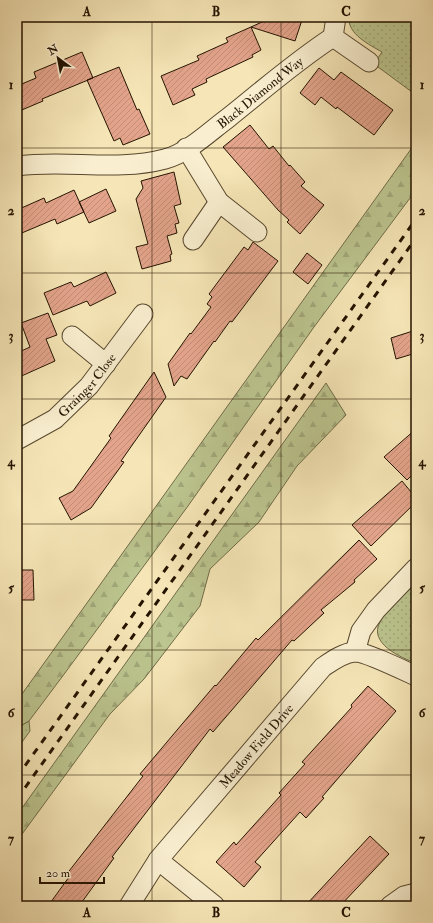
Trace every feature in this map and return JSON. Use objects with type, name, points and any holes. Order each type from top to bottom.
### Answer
[{"type":"street","points":[[336,17],[333,37],[369,62]]},
{"type":"street","name":"Black Diamond Way","points":[[17,166],[132,164],[170,157],[186,148],[216,127],[307,54],[333,37]]},
{"type":"street","points":[[186,148],[219,202],[257,232]]},
{"type":"street","points":[[193,240],[219,202]]},
{"type":"street","name":"Grainger Close","points":[[17,440],[54,420],[89,386],[143,314]]},
{"type":"street","points":[[72,336],[106,364]]},
{"type":"street","points":[[416,568],[376,610],[361,630],[354,652],[416,676]]},
{"type":"street","name":"Meadow Field Drive","points":[[129,906],[158,860],[323,667],[336,658],[354,652]]},
{"type":"street","points":[[158,860],[215,906]]},
{"type":"street","points":[[390,906],[404,896],[416,893]]},
{"type":"green space","points":[[349,17],[416,17],[416,95],[374,64],[382,52],[355,34],[349,23]]},
{"type":"green space","points":[[416,142],[416,190],[314,327],[188,506],[62,677],[29,721],[17,728],[17,701]]},
{"type":"green space","points":[[326,383],[346,415],[297,466],[259,522],[210,569],[200,606],[144,679],[110,714],[17,841],[17,815]]},
{"type":"green space","points":[[416,583],[416,663],[395,653],[382,643],[378,637],[377,630],[380,622],[387,612]]},
{"type":"green space","points":[[29,721],[30,731],[17,749],[17,728]]},
{"type":"building","points":[[273,17],[303,17],[295,41],[251,27]]},
{"type":"building","points":[[251,27],[261,50],[252,55],[253,57],[206,79],[207,82],[192,89],[195,95],[173,105],[161,76],[199,60],[197,56],[228,42],[226,38]]},
{"type":"building","points":[[82,52],[93,78],[42,99],[43,101],[17,112],[17,86],[36,78],[34,72]]},
{"type":"building","points":[[119,67],[137,110],[139,109],[150,134],[123,145],[120,138],[114,141],[87,80]]},
{"type":"building","points":[[319,68],[334,80],[341,72],[393,110],[374,135],[321,97],[315,105],[300,93]]},
{"type":"building","points":[[250,125],[269,149],[273,146],[289,166],[290,165],[305,182],[301,186],[324,205],[300,234],[287,222],[289,220],[278,210],[223,147]]},
{"type":"building","points":[[174,172],[181,204],[174,206],[179,223],[175,224],[177,233],[167,236],[172,254],[170,255],[171,261],[142,269],[136,247],[148,244],[136,199],[143,188],[141,181]]},
{"type":"building","points":[[106,189],[116,211],[89,223],[79,202]]},
{"type":"building","points":[[74,190],[84,212],[57,224],[55,219],[17,235],[17,210],[44,198],[46,203]]},
{"type":"building","points":[[253,242],[278,261],[232,322],[230,321],[215,342],[214,341],[187,379],[181,376],[174,386],[168,364],[211,307],[207,304],[212,297],[209,294],[244,247],[248,250]]},
{"type":"building","points":[[307,253],[322,265],[308,284],[293,272]]},
{"type":"building","points":[[106,272],[116,293],[90,306],[87,301],[53,315],[44,293],[71,282],[74,287]]},
{"type":"building","points":[[48,313],[57,335],[46,339],[55,361],[17,378],[17,353],[30,347],[21,323]]},
{"type":"building","points":[[416,330],[416,353],[396,359],[391,338]]},
{"type":"building","points":[[154,372],[166,397],[121,461],[124,462],[91,508],[71,520],[59,498],[73,491],[111,438],[109,436]]},
{"type":"building","points":[[416,429],[416,471],[407,480],[384,457]]},
{"type":"building","points":[[402,481],[416,498],[416,502],[371,546],[352,525]]},
{"type":"building","points":[[359,540],[377,559],[354,580],[355,582],[321,610],[324,613],[294,641],[292,640],[213,732],[210,729],[112,857],[114,858],[79,906],[48,906],[69,877],[66,875],[143,776],[140,774],[215,685],[216,686],[256,638],[258,640]]},
{"type":"building","points":[[17,570],[33,570],[34,600],[17,600]]},
{"type":"building","points":[[368,686],[396,711],[322,797],[324,798],[306,818],[300,812],[255,862],[261,867],[244,887],[216,862],[234,842],[236,845],[281,795],[279,793],[305,764],[302,762],[352,707],[351,705]]},
{"type":"building","points":[[370,836],[389,854],[340,906],[305,906]]},
{"type":"railway","points":[[17,777],[416,219]]},
{"type":"railway","points":[[17,799],[416,238]]}]
